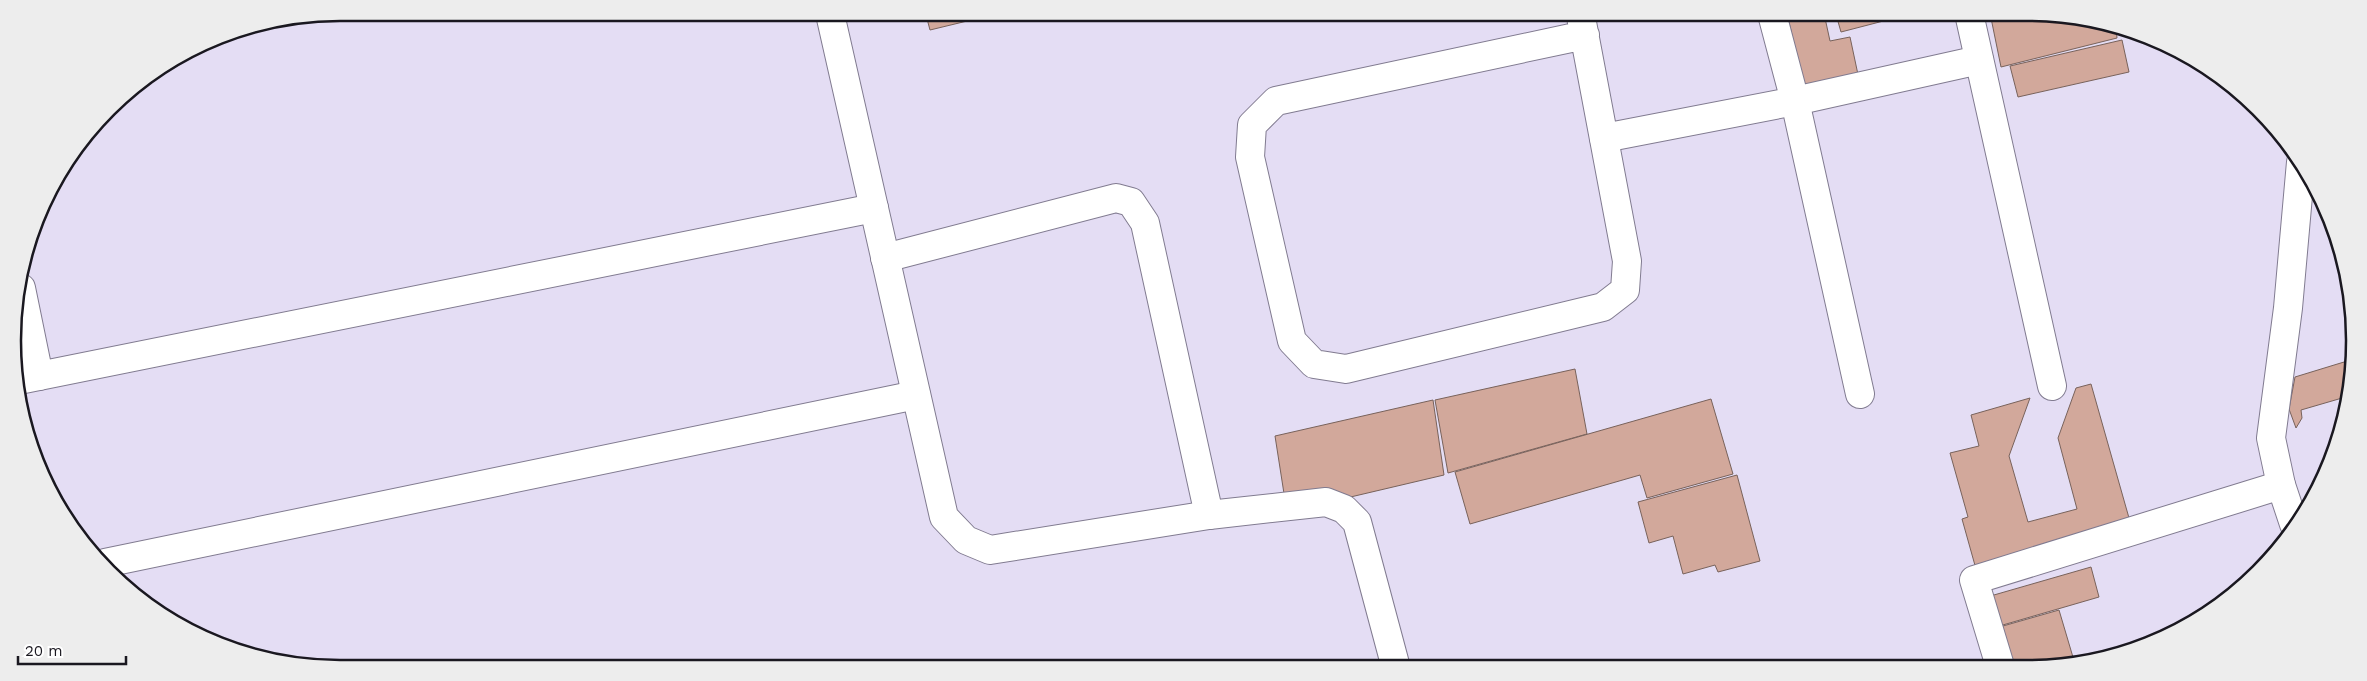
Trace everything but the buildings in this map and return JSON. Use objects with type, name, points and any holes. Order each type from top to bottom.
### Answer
[{"type":"street","points":[[832,21],[944,517],[966,540],[990,550],[1209,515],[1326,502],[1344,509],[1357,522],[1394,660]]},
{"type":"street","points":[[1775,21],[1795,101],[1860,394]]},
{"type":"street","points":[[1971,21],[2052,386]]},
{"type":"street","points":[[1583,26],[1628,261],[1625,290],[1603,307],[1346,369],[1314,364],[1292,341],[1250,157],[1252,124],[1276,101],[1583,26]]},
{"type":"street","points":[[1604,138],[1795,101],[1979,60]]},
{"type":"street","points":[[2292,518],[2281,485],[2271,438],[2288,308],[2300,176]]},
{"type":"street","points":[[885,258],[1116,198],[1131,202],[1145,223],[1209,515]]},
{"type":"street","points":[[23,310],[29,378],[874,208]]},
{"type":"street","points":[[111,562],[438,496],[916,395]]},
{"type":"street","points":[[1998,660],[1974,580],[2281,485]]}]
